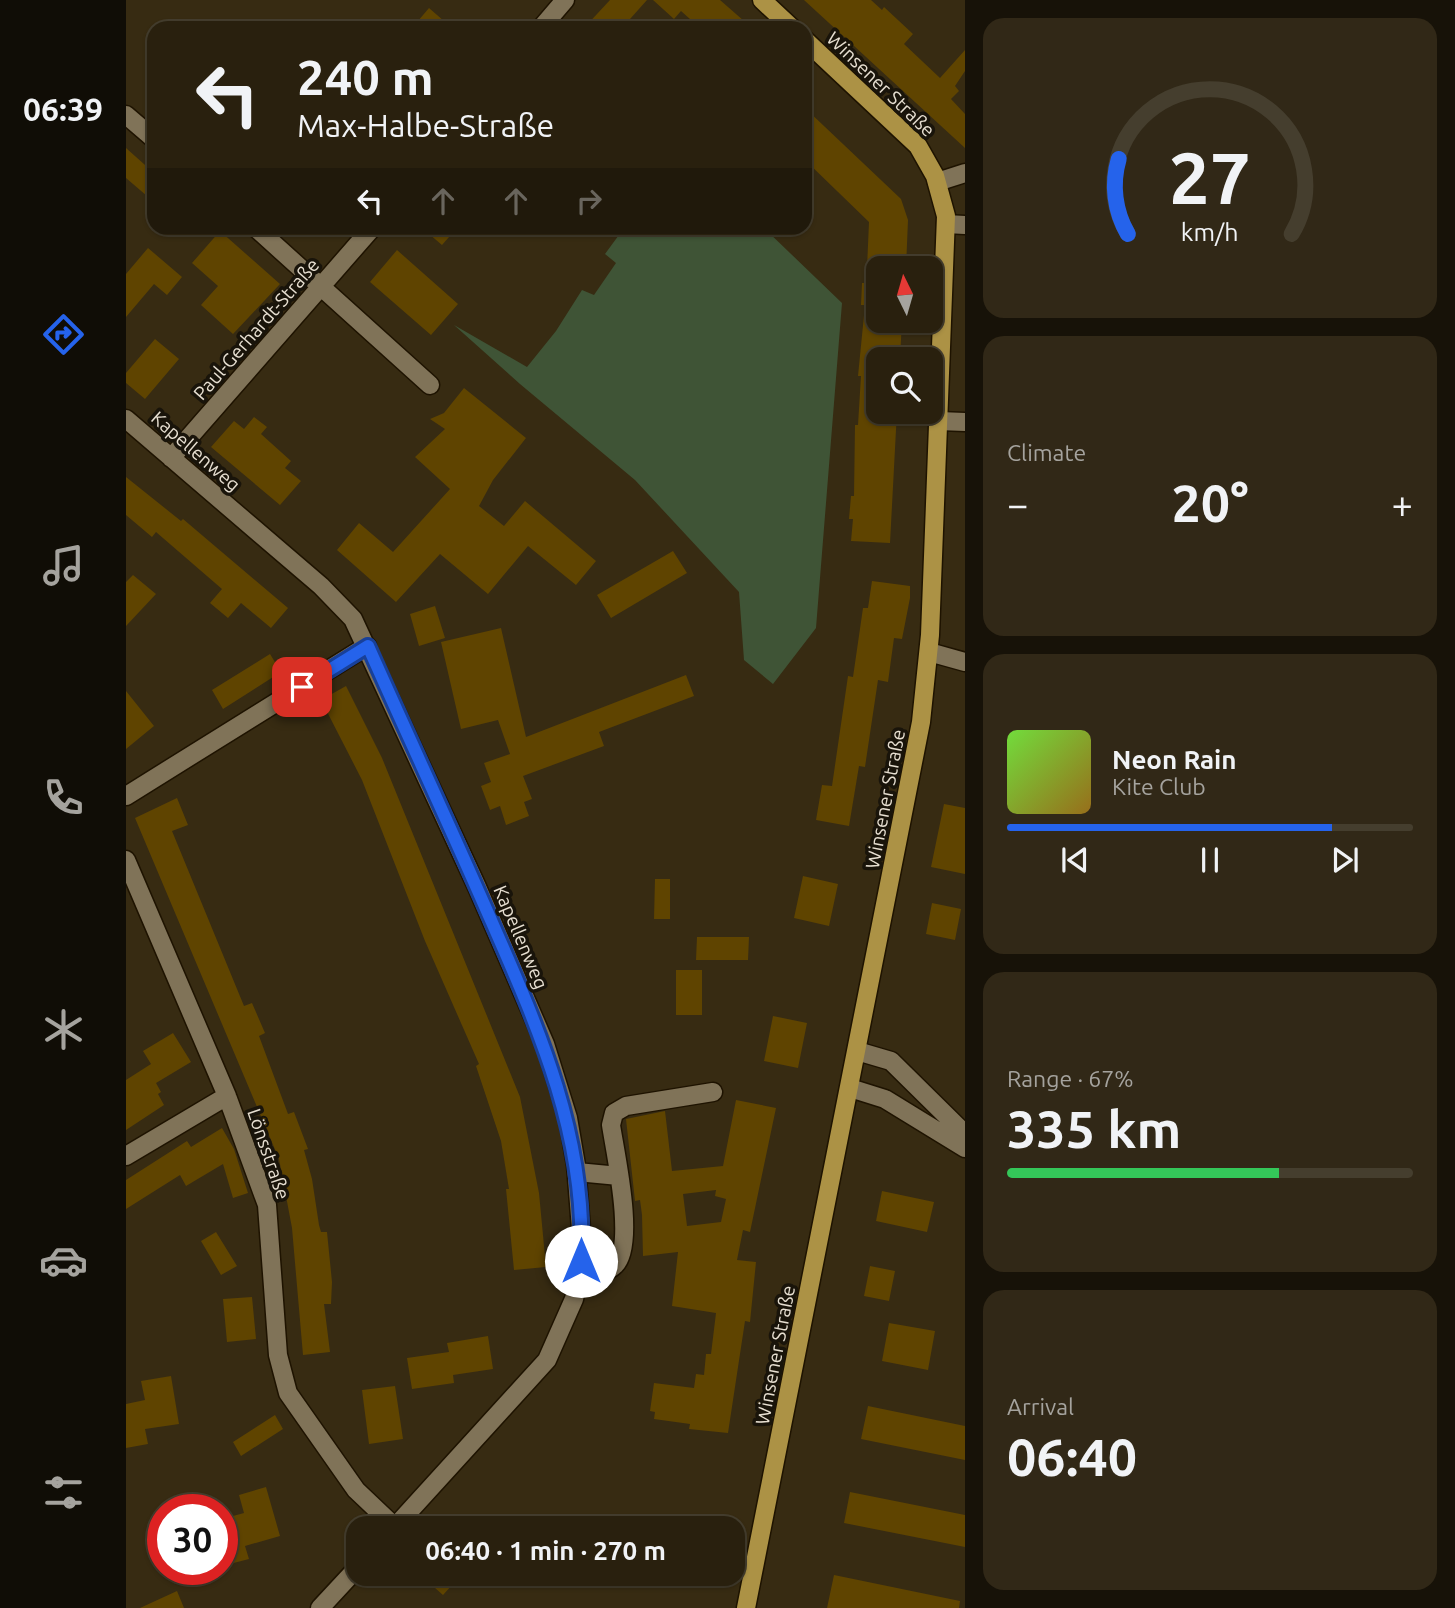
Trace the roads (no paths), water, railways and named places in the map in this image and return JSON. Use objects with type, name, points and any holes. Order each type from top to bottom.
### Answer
[{"type":"main road","points":[[762,0],[784,21]]},
{"type":"main road","name":"Winsener Straße","points":[[812,47],[918,146],[937,182],[946,224],[942,347]]},
{"type":"main road","name":"Winsener Straße","points":[[746,1608],[921,722],[929,652],[939,424]]},
{"type":"street","points":[[547,21],[565,0]]},
{"type":"street","points":[[126,115],[147,133]]},
{"type":"street","points":[[937,182],[965,173]]},
{"type":"street","points":[[946,224],[965,225]]},
{"type":"street","points":[[264,235],[323,285],[430,385]]},
{"type":"street","name":"Paul-Gerhardt-Straße","points":[[171,458],[366,235]]},
{"type":"street","name":"Kapellenweg","points":[[126,419],[321,586],[353,619],[368,646],[545,1044],[568,1118],[578,1172],[582,1242],[574,1299],[547,1360],[404,1516]]},
{"type":"street","points":[[943,421],[965,422]]},
{"type":"street","points":[[126,796],[368,646]]},
{"type":"street","points":[[929,652],[965,662]]},
{"type":"street","name":"Lönsstraße","points":[[126,860],[227,1096],[267,1205],[278,1355],[288,1393],[356,1490],[383,1516]]},
{"type":"street","points":[[857,1051],[891,1061],[965,1134]]},
{"type":"street","points":[[850,1087],[885,1098],[965,1147]]},
{"type":"street","points":[[579,1277],[608,1270],[620,1259],[623,1234],[619,1176],[611,1125],[618,1109],[657,1099],[713,1092]]},
{"type":"street","points":[[126,1156],[227,1096]]},
{"type":"street","points":[[578,1172],[619,1176]]},
{"type":"street","points":[[320,1608],[346,1580]]}]
